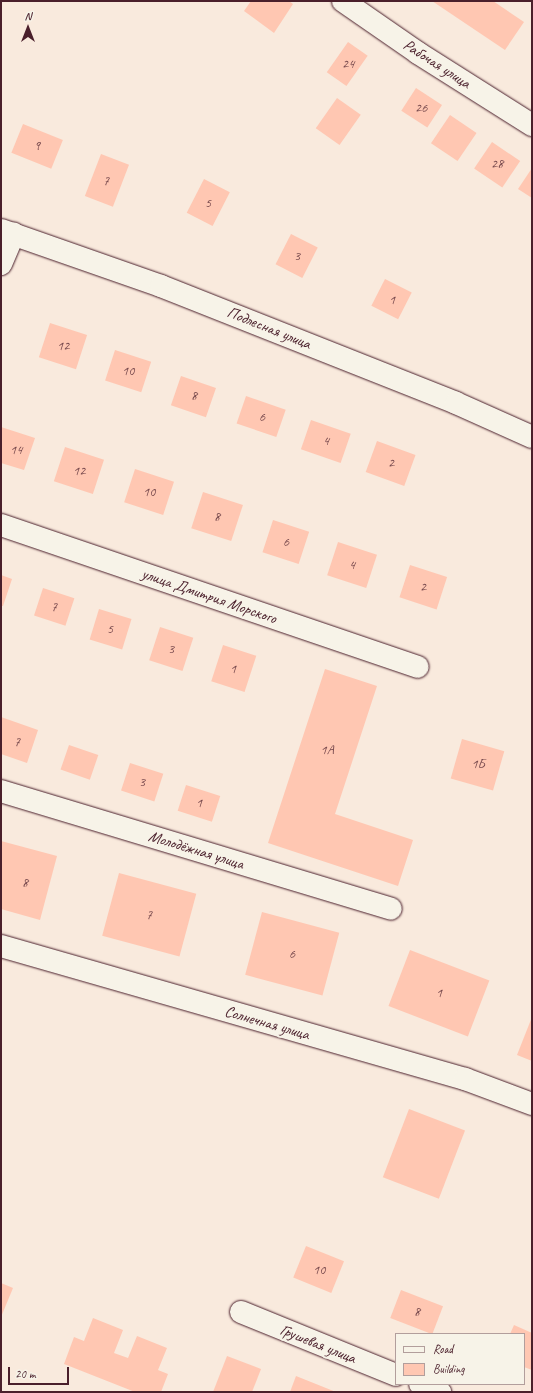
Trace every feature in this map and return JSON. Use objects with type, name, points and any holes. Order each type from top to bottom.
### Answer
[{"type":"street","name":"Рабочая улица","points":[[343,1],[418,53],[532,126]]},
{"type":"street","points":[[1,264],[8,232]]},
{"type":"street","name":"Подлесная улица","points":[[8,232],[161,286],[456,403],[532,438]]},
{"type":"street","name":"улица Дмитрия Морского","points":[[1,525],[416,667]]},
{"type":"street","name":"Молодёжная улица","points":[[1,791],[391,909]]},
{"type":"street","name":"Солнечная улица","points":[[1,946],[465,1079],[532,1104]]},
{"type":"street","name":"Грушевая улица","points":[[241,1312],[395,1375]]},
{"type":"street","points":[[422,1385],[440,1392]]},
{"type":"building","points":[[251,1],[289,1],[293,4],[274,33],[244,11]]},
{"type":"building","points":[[432,1],[493,1],[524,22],[505,50]]},
{"type":"building","points":[[348,42],[368,56],[346,86],[327,72]]},
{"type":"building","points":[[416,88],[442,105],[427,128],[401,111]]},
{"type":"building","points":[[337,98],[361,115],[340,145],[316,128]]},
{"type":"building","points":[[450,115],[477,133],[458,161],[431,143]]},
{"type":"building","points":[[23,124],[63,140],[51,169],[11,153]]},
{"type":"building","points":[[492,142],[520,161],[502,188],[474,169]]},
{"type":"building","points":[[101,154],[129,165],[113,207],[85,196]]},
{"type":"building","points":[[532,168],[532,198],[518,189]]},
{"type":"building","points":[[204,179],[230,192],[213,226],[187,213]]},
{"type":"building","points":[[291,234],[318,248],[302,278],[276,264]]},
{"type":"building","points":[[385,279],[412,293],[398,319],[371,306]]},
{"type":"building","points":[[50,323],[87,335],[76,369],[39,357]]},
{"type":"building","points":[[115,350],[151,362],[141,392],[105,380]]},
{"type":"building","points":[[181,376],[216,388],[206,417],[171,405]]},
{"type":"building","points":[[246,396],[286,410],[276,437],[237,423]]},
{"type":"building","points":[[311,420],[351,434],[341,463],[301,449]]},
{"type":"building","points":[[1,427],[35,438],[24,470],[1,463]]},
{"type":"building","points":[[377,441],[416,455],[404,486],[366,472]]},
{"type":"building","points":[[65,447],[104,460],[93,494],[54,481]]},
{"type":"building","points":[[135,469],[174,482],[163,515],[124,502]]},
{"type":"building","points":[[203,492],[243,505],[231,541],[191,528]]},
{"type":"building","points":[[273,520],[309,532],[299,564],[262,552]]},
{"type":"building","points":[[338,542],[377,555],[366,588],[327,575]]},
{"type":"building","points":[[410,565],[447,577],[437,609],[399,597]]},
{"type":"building","points":[[1,575],[12,579],[3,606],[1,606]]},
{"type":"building","points":[[43,588],[74,598],[65,626],[34,616]]},
{"type":"building","points":[[99,609],[132,619],[122,650],[90,640]]},
{"type":"building","points":[[160,627],[193,638],[182,671],[149,660]]},
{"type":"building","points":[[223,645],[256,656],[245,692],[211,681]]},
{"type":"building","points":[[325,669],[377,686],[335,814],[413,840],[398,886],[268,843]]},
{"type":"building","points":[[1,717],[38,730],[27,763],[1,754]]},
{"type":"building","points":[[462,739],[504,751],[493,791],[451,778]]},
{"type":"building","points":[[69,745],[98,755],[90,780],[61,770]]},
{"type":"building","points":[[130,763],[163,774],[154,801],[121,791]]},
{"type":"building","points":[[186,785],[220,796],[212,822],[178,811]]},
{"type":"building","points":[[1,841],[57,856],[40,920],[1,909]]},
{"type":"building","points":[[119,873],[196,894],[179,956],[102,936]]},
{"type":"building","points":[[262,912],[339,933],[322,995],[245,975]]},
{"type":"building","points":[[410,950],[489,980],[468,1036],[388,1006]]},
{"type":"building","points":[[532,1017],[532,1061],[517,1055]]},
{"type":"building","points":[[409,1109],[465,1131],[439,1199],[383,1177]]},
{"type":"building","points":[[306,1246],[344,1261],[331,1293],[293,1278]]},
{"type":"building","points":[[1,1283],[13,1288],[1,1317]]},
{"type":"building","points":[[401,1290],[443,1306],[433,1333],[390,1318]]},
{"type":"building","points":[[93,1318],[123,1330],[114,1353],[128,1358],[137,1336],[167,1348],[158,1370],[168,1374],[161,1392],[135,1392],[64,1364],[74,1337],[84,1341]]},
{"type":"building","points":[[514,1325],[532,1333],[532,1370],[525,1367],[525,1333],[510,1333]]},
{"type":"building","points":[[227,1356],[261,1369],[252,1392],[213,1392]]},
{"type":"building","points":[[296,1376],[336,1392],[290,1392]]}]
